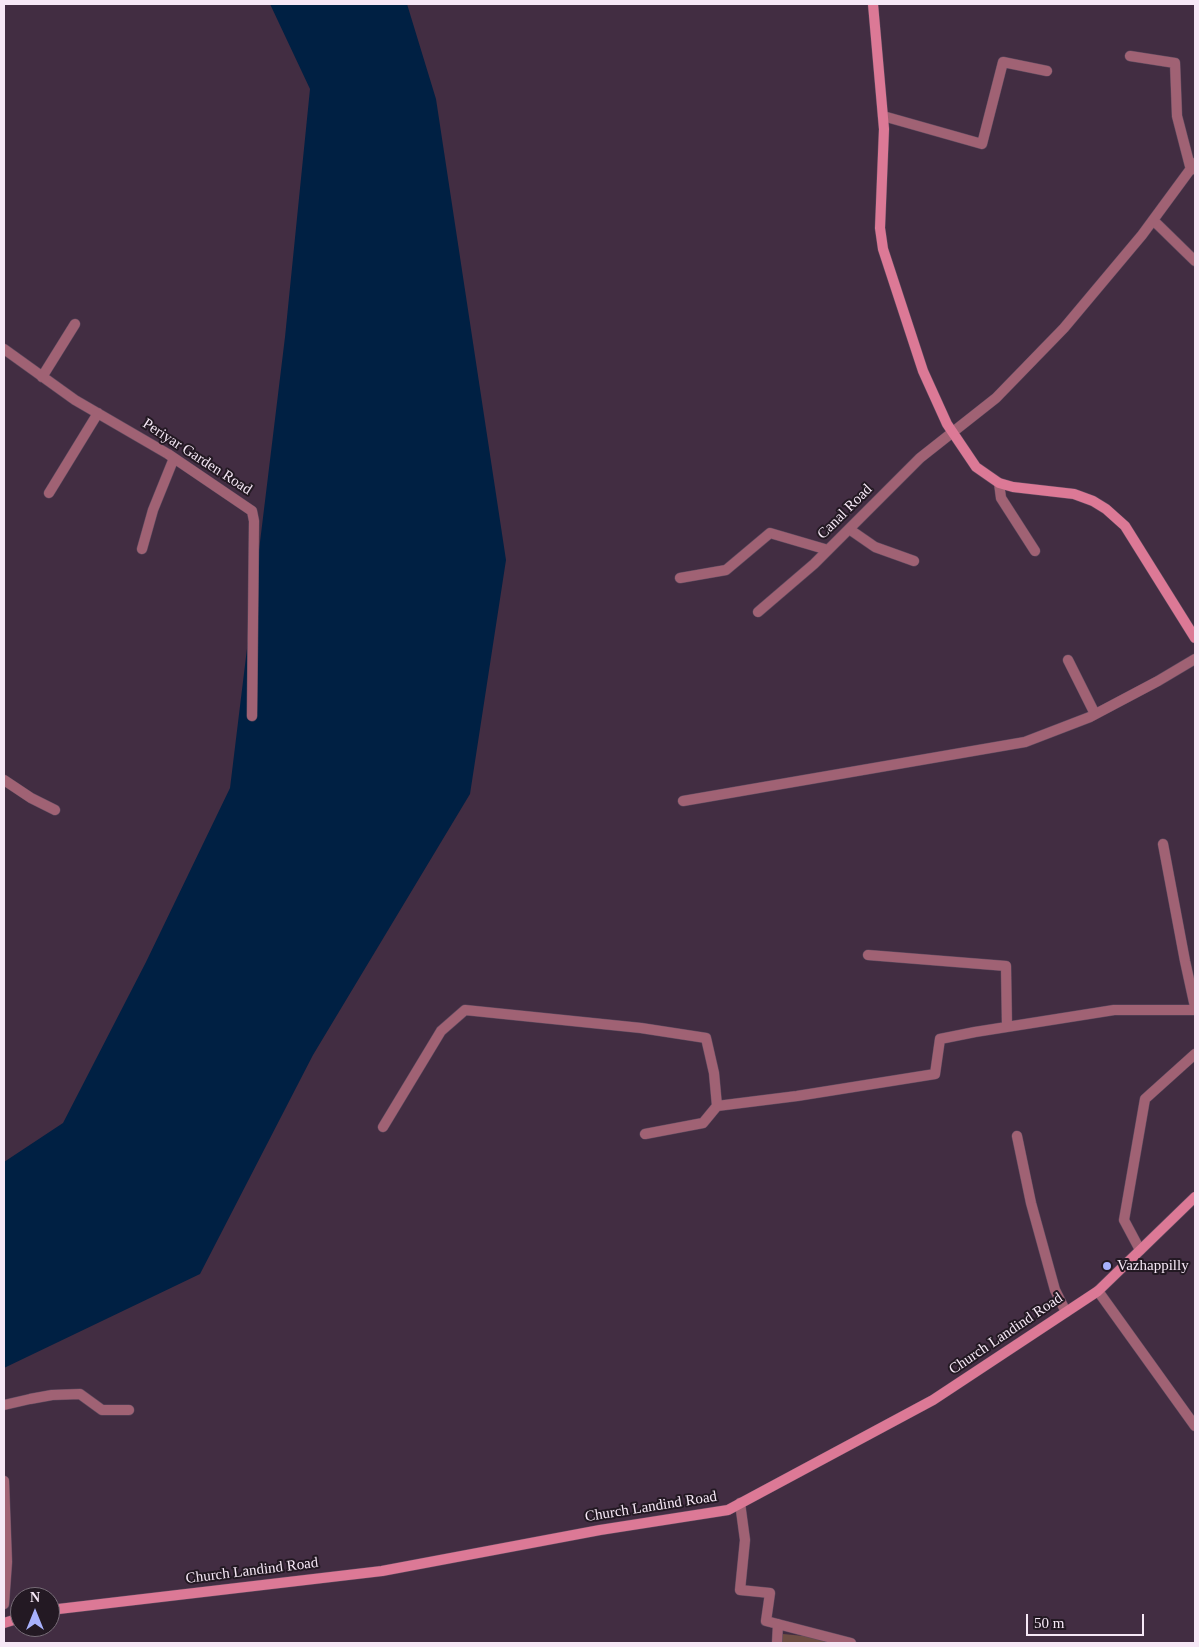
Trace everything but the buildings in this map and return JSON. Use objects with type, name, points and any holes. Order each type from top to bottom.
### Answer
[{"type":"main road","points":[[873,4],[884,129],[880,228],[883,249],[923,371],[947,424],[976,467],[999,483],[1013,487],[1074,494],[1093,501],[1106,509],[1125,526],[1195,638]]},
{"type":"main road","name":"Church Landind Road","points":[[60,1609],[382,1571],[600,1530],[728,1510],[933,1400],[1098,1291],[1195,1197]]},
{"type":"street","points":[[1130,56],[1175,63],[1177,116],[1193,166]]},
{"type":"street","points":[[883,116],[982,144],[1003,62],[1047,71]]},
{"type":"street","name":"Canal Road","points":[[758,612],[828,550],[920,458],[996,398],[1064,328],[1153,220],[1193,166]]},
{"type":"street","points":[[1153,220],[1195,261]]},
{"type":"street","points":[[42,377],[75,324]]},
{"type":"street","name":"Periyar Garden Road","points":[[4,349],[75,400],[174,458],[252,511],[254,521],[252,716]]},
{"type":"street","points":[[49,493],[98,414]]},
{"type":"street","points":[[142,549],[153,510],[174,458]]},
{"type":"street","points":[[999,483],[1001,498],[1035,551]]},
{"type":"street","points":[[850,529],[875,547],[914,561]]},
{"type":"street","points":[[680,578],[726,570],[770,532],[828,550]]},
{"type":"street","points":[[683,801],[1025,742],[1095,714],[1195,659]]},
{"type":"street","points":[[1068,660],[1095,714]]},
{"type":"street","points":[[4,780],[31,798],[55,810]]},
{"type":"street","points":[[645,1134],[703,1123],[717,1106],[797,1096],[935,1074],[940,1039],[1114,1010],[1195,1009],[1162,844]]},
{"type":"street","points":[[868,955],[1006,966],[1006,1027]]},
{"type":"street","points":[[383,1127],[442,1031],[465,1010],[641,1028],[706,1038],[714,1073],[717,1106]]},
{"type":"street","points":[[1140,1250],[1124,1220],[1145,1099],[1195,1054]]},
{"type":"street","points":[[1017,1136],[1031,1203],[1055,1290],[1066,1312]]},
{"type":"street","points":[[1098,1291],[1195,1426]]},
{"type":"street","points":[[4,1405],[52,1395],[80,1394],[102,1410],[129,1410]]},
{"type":"street","points":[[4,1480],[7,1562],[4,1604]]},
{"type":"street","points":[[740,1503],[745,1540],[740,1590],[770,1593],[766,1621],[851,1643]]},
{"type":"street","points":[[777,1643],[778,1624]]},
{"type":"water","points":[[270,4],[407,4],[436,99],[506,560],[470,794],[313,1055],[200,1274],[4,1368],[4,1162],[63,1123],[146,962],[230,788],[285,337],[310,89]]},
{"type":"place","name":"Vazhappilly","points":[[1107,1266]]}]
